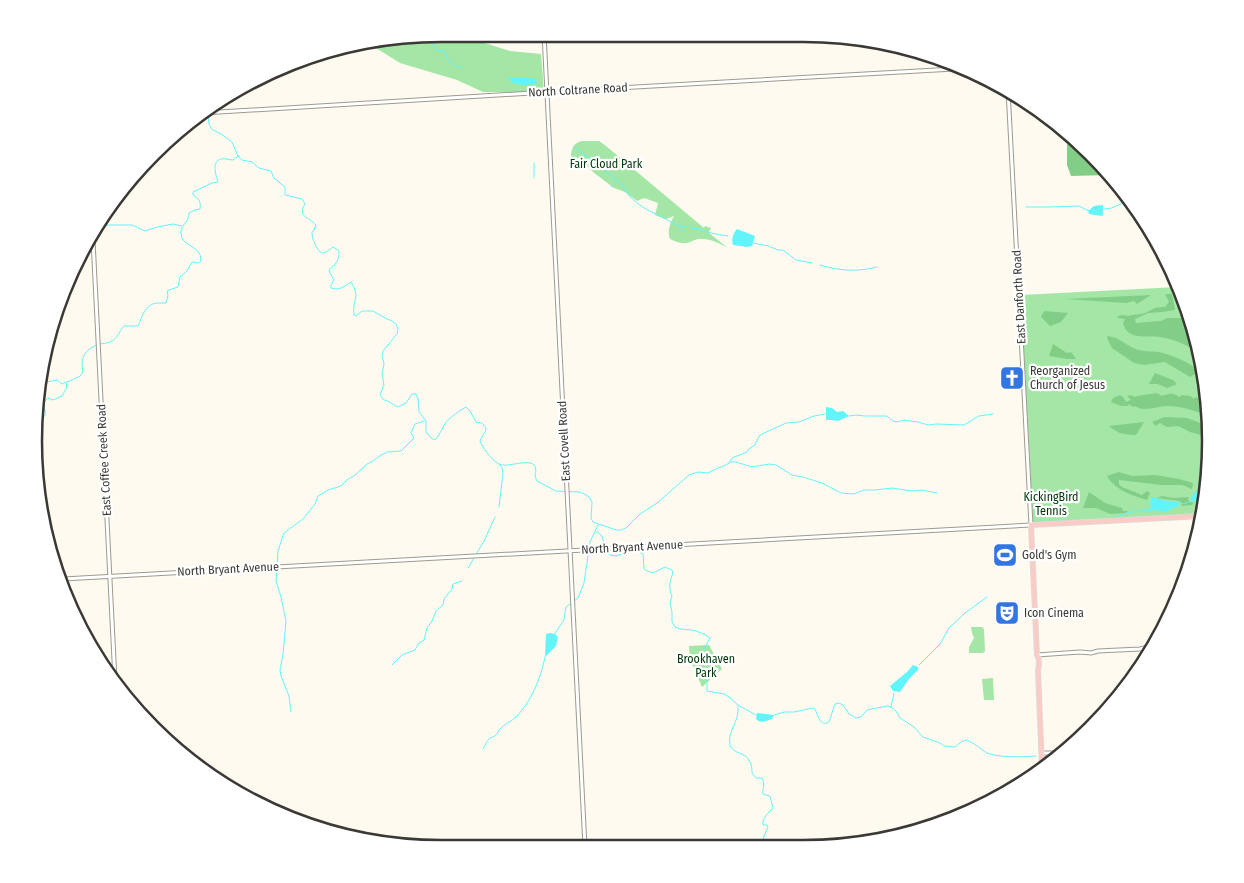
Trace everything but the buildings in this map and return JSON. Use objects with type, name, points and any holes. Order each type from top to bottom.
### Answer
[{"type":"main road","name":"North Bryant Avenue","points":[[1031,526],[1194,516]]},
{"type":"main road","name":"East Danforth Road","points":[[1031,526],[1036,668],[1038,671],[1042,759]]},
{"type":"street","name":"East Covell Road","points":[[545,42],[585,840]]},
{"type":"street","name":"North Coltrane Road","points":[[216,113],[946,69]]},
{"type":"street","name":"East Danforth Road","points":[[1009,100],[1031,526]]},
{"type":"street","name":"East Coffee Creek Road","points":[[93,247],[114,668]]},
{"type":"street","name":"North Bryant Avenue","points":[[67,579],[1031,526]]},
{"type":"street","points":[[1037,654],[1091,653],[1143,648]]},
{"type":"street","points":[[1041,753],[1051,753]]},
{"type":"green space","points":[[481,42],[510,51],[541,54],[544,92],[483,92],[457,80],[400,63],[376,48],[415,43]]},
{"type":"green space","name":"Fair Cloud Park","points":[[599,141],[606,146],[704,228],[705,226],[711,228],[708,232],[729,249],[706,239],[684,243],[670,239],[669,227],[674,216],[666,219],[655,215],[658,203],[644,198],[637,201],[625,192],[614,188],[593,172],[580,158],[571,159],[573,147],[576,143]]},
{"type":"green space","points":[[1067,143],[1100,175],[1071,176],[1067,165]]},
{"type":"green space","name":"KickingBird Tennis","points":[[1170,287],[1188,338],[1194,364],[1201,415],[1201,468],[1195,514],[1034,523],[1021,295]]},
{"type":"green space","points":[[1165,294],[1172,294],[1175,310],[1148,313],[1135,319],[1136,323],[1161,321],[1167,318],[1182,318],[1190,348],[1170,339],[1134,335],[1125,328],[1123,323],[1125,319],[1117,317],[1121,315],[1143,314],[1156,308],[1165,307],[1169,302]]},
{"type":"green space","points":[[1151,295],[1137,304],[1134,301],[1126,303],[1065,299]]},
{"type":"green space","points":[[1044,311],[1068,313],[1061,322],[1050,326],[1041,317]]},
{"type":"green space","points":[[1108,336],[1116,338],[1139,350],[1159,352],[1178,358],[1195,368],[1196,374],[1190,377],[1165,362],[1144,365],[1134,363],[1112,348],[1107,338]]},
{"type":"green space","points":[[1053,344],[1067,353],[1071,352],[1076,359],[1049,356]]},
{"type":"green space","points":[[1155,373],[1173,380],[1177,384],[1167,388],[1158,384],[1149,384]]},
{"type":"green space","points":[[1157,393],[1162,396],[1175,394],[1179,397],[1182,395],[1190,396],[1194,399],[1196,397],[1199,399],[1201,413],[1167,406],[1143,409],[1129,404],[1128,406],[1121,406],[1111,402],[1113,398],[1120,395],[1126,402],[1131,400],[1127,396],[1135,397]]},
{"type":"green space","points":[[1164,417],[1187,418],[1201,423],[1202,435],[1178,426],[1167,427],[1160,423],[1156,426],[1152,422]]},
{"type":"green space","points":[[1144,422],[1136,435],[1121,433],[1109,426]]},
{"type":"green space","points":[[1119,472],[1132,476],[1155,475],[1179,479],[1193,483],[1192,489],[1182,485],[1161,485],[1119,480],[1119,484],[1122,487],[1142,495],[1147,491],[1150,493],[1147,500],[1120,489],[1107,476]]},
{"type":"green space","points":[[1089,492],[1105,503],[1122,508],[1123,511],[1128,511],[1110,514],[1096,508],[1083,508]]},
{"type":"green space","points":[[1162,496],[1173,498],[1189,497],[1190,502],[1194,503],[1182,506],[1180,501],[1157,498]]},
{"type":"green space","points":[[971,627],[982,627],[984,629],[985,651],[983,653],[969,653],[969,647],[974,638]]},
{"type":"green space","name":"Brookhaven Park","points":[[709,645],[722,669],[702,687],[690,659],[689,646]]},
{"type":"green space","points":[[993,678],[994,700],[984,700],[982,679]]},
{"type":"water","points":[[507,78],[533,78],[537,83],[520,85]]},
{"type":"water","points":[[1103,205],[1102,216],[1089,214],[1088,211],[1094,206]]},
{"type":"water","points":[[737,229],[755,236],[752,246],[733,245],[734,232]]},
{"type":"water","points":[[826,407],[832,408],[837,412],[843,411],[849,416],[838,421],[826,420]]},
{"type":"water","points":[[1199,489],[1197,500],[1192,502],[1192,496]]},
{"type":"water","points":[[1152,497],[1180,502],[1178,506],[1167,511],[1142,511],[1151,508],[1150,501]]},
{"type":"water","points":[[550,633],[558,637],[556,646],[545,657],[546,634]]},
{"type":"water","points":[[913,665],[918,667],[918,670],[900,692],[893,691],[890,686]]},
{"type":"water","points":[[757,713],[774,715],[772,719],[761,722],[756,719]]},
{"type":"waterway","points":[[431,42],[438,51],[443,50],[449,61],[462,68]]},
{"type":"waterway","points":[[208,118],[211,128],[232,142],[238,156],[242,160],[252,162],[259,168],[271,171],[274,178],[285,187],[285,195],[302,199],[305,204],[303,214],[316,225],[312,235],[319,251],[325,253],[333,247],[339,251],[337,262],[329,270],[334,280],[331,288],[339,288],[351,282],[356,295],[354,315],[356,316],[362,311],[373,311],[396,324],[397,334],[383,351],[382,356],[384,385],[380,395],[384,400],[398,407],[406,403],[412,394],[416,394],[419,412],[426,421],[426,432],[435,440],[446,422],[466,407],[476,422],[482,423],[486,428],[480,442],[492,459],[502,465],[530,463],[536,469],[535,476],[537,481],[556,491],[580,492],[586,495],[592,502],[591,518],[593,522],[616,530],[626,528],[640,514],[657,503],[689,475],[698,472],[708,473],[724,466],[732,458],[747,452],[755,445],[759,436],[786,423],[799,422],[825,414]]},
{"type":"waterway","points":[[576,148],[623,185],[631,198],[643,207],[678,226],[728,236]]},
{"type":"waterway","points":[[100,344],[113,340],[124,326],[138,326],[144,312],[153,304],[166,303],[167,291],[178,287],[180,277],[187,271],[192,262],[198,263],[201,261],[198,252],[184,241],[181,232],[189,213],[200,209],[200,202],[193,195],[193,192],[218,182],[215,169],[218,161],[222,159],[233,160],[238,156]]},
{"type":"waterway","points":[[534,163],[534,178]]},
{"type":"waterway","points":[[1104,209],[1122,203]]},
{"type":"waterway","points":[[1026,207],[1079,206],[1090,211]]},
{"type":"waterway","points":[[107,225],[132,225],[145,231],[173,224],[182,226]]},
{"type":"waterway","points":[[753,243],[783,250],[796,260],[812,263]]},
{"type":"waterway","points":[[820,265],[849,270],[877,267]]},
{"type":"waterway","points":[[47,382],[57,380],[62,384],[81,375],[82,360],[85,354],[97,345]]},
{"type":"waterway","points":[[45,401],[48,398],[53,400],[62,396],[67,382]]},
{"type":"waterway","points":[[43,418],[46,413],[44,408]]},
{"type":"waterway","points":[[849,416],[887,416],[897,422],[904,420],[928,425],[964,425],[979,416],[993,414]]},
{"type":"waterway","points":[[277,565],[278,551],[284,533],[303,519],[315,504],[318,496],[328,490],[341,486],[367,464],[387,452],[401,451],[414,438],[411,433],[415,424],[424,421]]},
{"type":"waterway","points":[[730,462],[752,467],[769,464],[776,465],[792,475],[822,483],[841,493],[854,494],[864,490],[892,488],[937,493]]},
{"type":"waterway","points":[[499,464],[503,473],[499,507]]},
{"type":"waterway","points":[[1181,503],[1184,504],[1190,501]]},
{"type":"waterway","points":[[1116,517],[1129,512],[1142,511]]},
{"type":"waterway","points":[[468,568],[484,541],[495,517]]},
{"type":"waterway","points":[[554,635],[564,620],[566,607],[578,598],[584,583],[590,542],[598,525]]},
{"type":"waterway","points":[[596,531],[602,536],[605,547]]},
{"type":"waterway","points":[[607,551],[610,555],[616,556],[635,550],[643,554],[644,569],[647,571],[653,573],[665,567],[672,570],[670,582],[672,622],[677,628],[696,631],[710,638],[702,653],[699,664],[707,682],[707,691],[724,694],[738,705],[756,715]]},
{"type":"waterway","points":[[277,569],[276,581],[286,621],[280,670],[289,696],[291,712]]},
{"type":"waterway","points":[[392,665],[402,655],[415,650],[418,644],[424,640],[427,628],[436,611],[443,605],[444,599],[452,589],[453,584],[462,581]]},
{"type":"waterway","points":[[919,665],[940,644],[949,628],[965,613],[987,597]]},
{"type":"waterway","points":[[483,749],[489,739],[516,717],[531,697],[541,673],[545,657]]},
{"type":"waterway","points":[[891,707],[894,693]]},
{"type":"waterway","points":[[774,715],[813,708],[821,722],[826,723],[829,722],[835,704],[843,705],[849,714],[856,718],[861,717],[867,710],[887,706],[896,711],[900,718],[914,727],[923,737],[944,746],[955,747],[966,740],[992,755],[1011,757],[1036,756]]},
{"type":"waterway","points":[[738,707],[737,717],[730,735],[731,748],[746,756],[751,765],[752,773],[756,778],[762,778],[764,783],[763,794],[770,796],[773,808],[763,820],[763,825],[768,827],[763,840]]},
{"type":"place","name":"Reorganized Church of Jesus","points":[[1012,378]]},
{"type":"place","name":"Gold's Gym","points":[[1005,555]]},
{"type":"place","name":"Icon Cinema","points":[[1007,613]]}]
